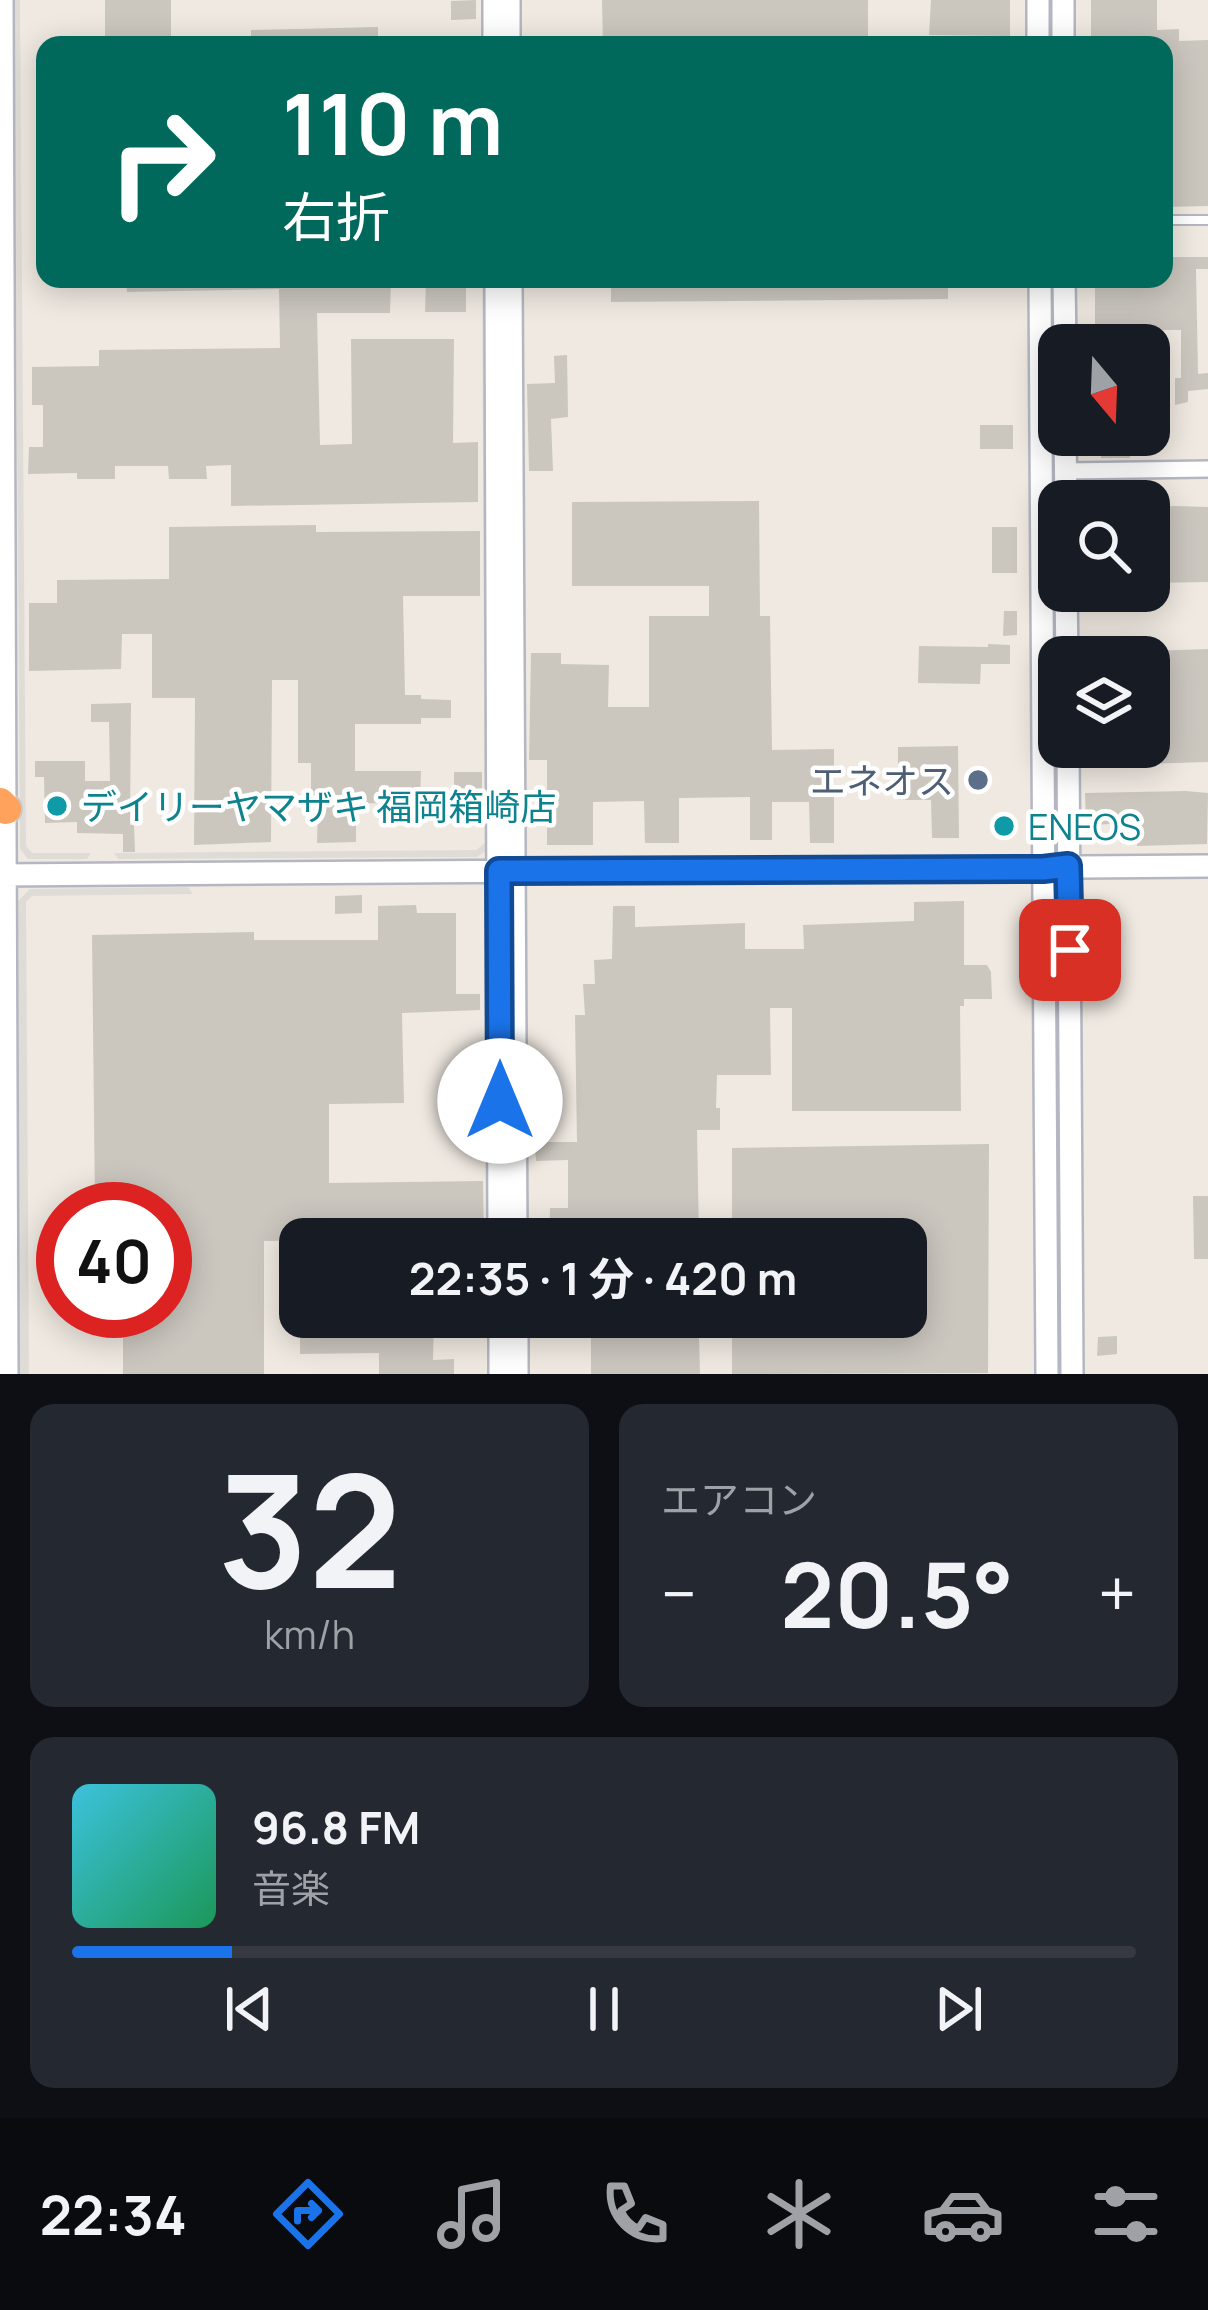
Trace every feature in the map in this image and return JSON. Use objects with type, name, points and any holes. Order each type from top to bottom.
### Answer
[{"type":"street","points":[[2,0],[8,1374]]},
{"type":"street","points":[[494,0],[494,36]]},
{"type":"street","points":[[509,0],[509,36]]},
{"type":"street","points":[[1038,0],[1038,36]]},
{"type":"street","points":[[1063,0],[1063,36]]},
{"type":"street","points":[[496,288],[515,1218]]},
{"type":"street","points":[[500,1218],[511,288]]},
{"type":"street","points":[[1040,288],[1047,1374]]},
{"type":"street","points":[[1064,288],[1065,324]]},
{"type":"street","points":[[1066,456],[1066,480]]},
{"type":"street","points":[[1066,472],[1208,469]]},
{"type":"street","points":[[1067,768],[1072,1374]]},
{"type":"street","points":[[3,875],[1208,866]]},
{"type":"street","points":[[500,1338],[500,1374]]},
{"type":"street","points":[[517,1338],[517,1374]]},
{"type":"lane","points":[[1173,220],[1208,220]]},
{"type":"shaded area","points":[[14,0],[20,0],[26,846],[32,853],[91,853],[87,859],[28,859],[20,849]]},
{"type":"shaded area","points":[[482,288],[489,288],[489,849],[477,857],[118,859],[114,853],[476,850],[485,843]]},
{"type":"shaded area","points":[[188,887],[193,894],[32,896],[26,902],[29,1374],[19,1374],[16,903],[30,889]]},
{"type":"building","points":[[105,0],[171,0],[171,36],[105,36]]},
{"type":"building","points":[[476,0],[476,19],[451,20],[451,1]]},
{"type":"building","points":[[602,0],[868,0],[868,36],[603,36]]},
{"type":"building","points":[[931,0],[1010,0],[1010,36],[929,35]]},
{"type":"building","points":[[1091,0],[1157,0],[1157,30],[1179,29],[1179,41],[1208,40],[1208,206],[1173,207],[1173,36],[1091,36]]},
{"type":"building","points":[[378,27],[378,36],[251,36],[251,30]]},
{"type":"building","points":[[1173,257],[1208,257],[1208,269],[1196,269],[1198,374],[1208,373],[1208,389],[1188,391],[1188,402],[1175,405],[1175,378],[1181,378],[1181,330],[1170,330],[1170,324],[1095,324],[1095,288],[1173,288]]},
{"type":"building","points":[[127,288],[391,288],[390,313],[317,313],[320,445],[352,444],[351,339],[454,339],[453,443],[478,442],[478,502],[231,506],[231,465],[206,466],[207,479],[169,479],[168,466],[115,466],[115,479],[77,479],[77,473],[28,474],[29,447],[43,447],[43,405],[32,405],[32,367],[99,366],[99,350],[280,348],[279,289],[127,292]]},
{"type":"building","points":[[426,288],[466,288],[466,312],[425,312]]},
{"type":"building","points":[[611,288],[948,288],[948,299],[611,302]]},
{"type":"building","points":[[567,355],[568,417],[551,419],[553,471],[529,471],[527,384],[555,383],[554,356]]},
{"type":"building","points":[[980,425],[1013,425],[1013,449],[980,449]]},
{"type":"building","points":[[759,501],[760,616],[770,616],[772,750],[834,749],[834,843],[810,843],[809,802],[772,802],[772,840],[750,840],[750,797],[679,798],[679,843],[645,843],[644,801],[593,802],[593,845],[547,845],[547,760],[529,760],[531,653],[561,653],[561,664],[609,665],[608,707],[649,707],[649,616],[709,616],[709,586],[572,586],[572,502]]},
{"type":"building","points":[[1170,506],[1208,507],[1208,582],[1170,583]]},
{"type":"building","points":[[316,525],[316,532],[480,531],[480,596],[403,596],[405,695],[451,700],[451,718],[421,718],[421,724],[355,724],[355,771],[421,771],[420,804],[356,803],[356,842],[317,843],[318,804],[311,803],[311,763],[298,763],[298,680],[272,680],[271,842],[194,845],[195,698],[152,698],[152,634],[122,634],[121,669],[29,671],[29,603],[57,603],[57,580],[169,579],[169,527]]},
{"type":"building","points":[[992,527],[1017,527],[1017,573],[992,573]]},
{"type":"building","points":[[1004,611],[1017,611],[1017,635],[1003,636]]},
{"type":"building","points":[[1010,645],[1010,664],[981,664],[980,684],[918,683],[919,646]]},
{"type":"building","points":[[1208,649],[1208,762],[1170,763],[1170,650]]},
{"type":"building","points":[[131,703],[130,825],[134,824],[135,852],[123,852],[123,834],[77,833],[77,822],[45,823],[44,777],[35,777],[35,761],[85,761],[85,781],[110,781],[109,722],[91,722],[91,704]]},
{"type":"building","points":[[958,746],[959,838],[932,838],[931,800],[898,800],[898,747]]},
{"type":"building","points":[[454,772],[482,772],[482,805],[454,806]]},
{"type":"building","points":[[1085,793],[1208,793],[1207,844],[1137,846],[1136,823],[1086,825]]},
{"type":"building","name":"ENEOS","points":[[1006,812],[1018,824],[1002,839],[990,828]]},
{"type":"building","points":[[362,895],[362,913],[335,914],[335,896]]},
{"type":"building","points":[[964,901],[964,965],[987,965],[991,972],[992,999],[964,999],[960,1006],[961,1111],[792,1111],[792,1008],[770,1008],[771,1075],[717,1075],[720,1130],[697,1130],[699,1218],[550,1218],[550,1208],[568,1208],[568,1160],[536,1161],[535,1142],[577,1142],[575,1015],[585,1015],[583,984],[595,984],[594,960],[612,959],[613,906],[635,906],[635,927],[745,923],[745,949],[804,949],[803,925],[914,921],[914,902]]},
{"type":"building","points":[[416,905],[417,913],[456,913],[456,994],[480,994],[480,1010],[402,1013],[404,1103],[329,1104],[329,1183],[483,1181],[484,1218],[279,1218],[279,1241],[264,1241],[264,1374],[123,1374],[123,1338],[192,1338],[192,1182],[95,1182],[92,935],[254,932],[254,940],[378,940],[378,906]]},
{"type":"building","points":[[478,1066],[478,1099],[455,1100],[455,1067]]},
{"type":"building","points":[[989,1144],[988,1373],[732,1374],[732,1338],[927,1338],[927,1218],[732,1218],[732,1148]]},
{"type":"building","points":[[1193,1196],[1208,1196],[1208,1259],[1194,1259]]},
{"type":"building","points":[[1117,1336],[1117,1354],[1097,1356],[1098,1337]]},
{"type":"building","points":[[300,1338],[434,1338],[433,1360],[454,1359],[454,1374],[379,1374],[379,1353],[300,1354]]},
{"type":"building","points":[[591,1338],[699,1338],[700,1374],[591,1374]]},
{"type":"place","name":"エネオス","points":[[978,780]]},
{"type":"place","name":"デイリーヤマザキ 福岡箱崎店","points":[[57,806]]},
{"type":"place","name":"ENEOS","points":[[1004,826]]},
{"type":"route","points":[[500,1101],[499,871],[1068,866],[1070,950]]}]
